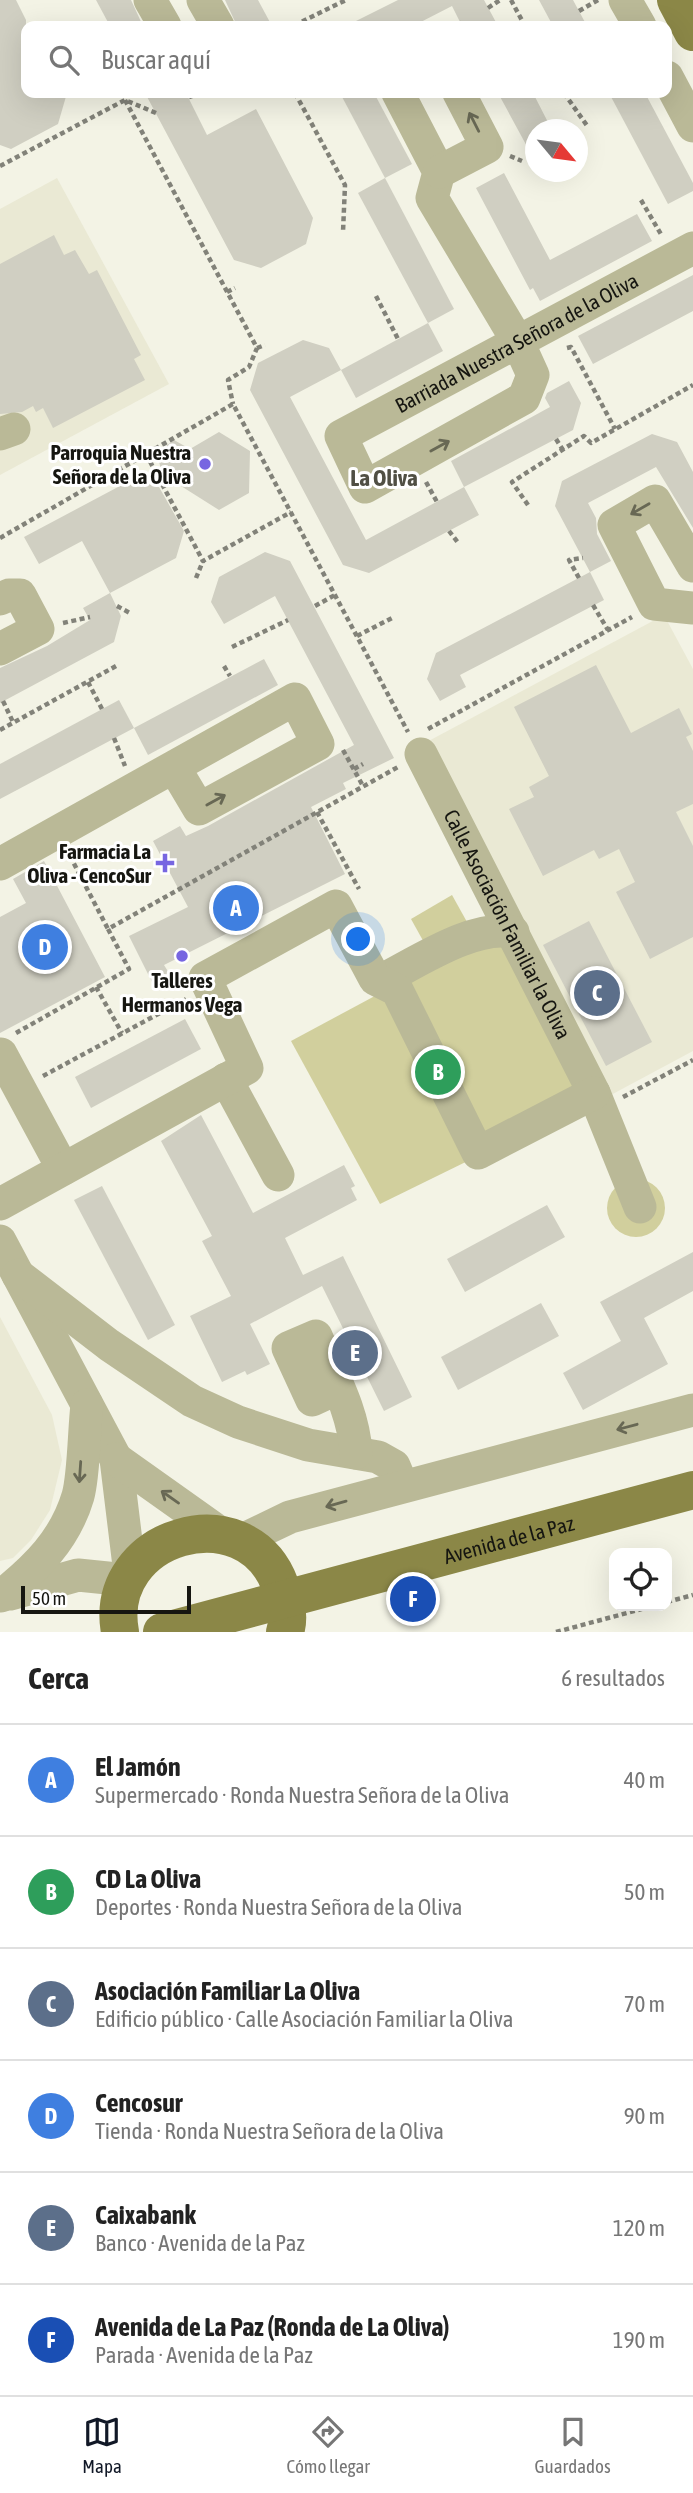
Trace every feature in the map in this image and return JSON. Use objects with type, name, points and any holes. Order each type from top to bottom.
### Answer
[{"type":"main road","points":[[676,0],[693,32]]},
{"type":"main road","name":"Avenida de la Paz","points":[[162,1632],[286,1616],[693,1490]]},
{"type":"main road","points":[[120,1632],[120,1600],[129,1577],[148,1553],[170,1539],[196,1533],[232,1538],[261,1555],[277,1576],[286,1616]]},
{"type":"street","points":[[150,0],[162,21]]},
{"type":"street","points":[[203,0],[215,21]]},
{"type":"street","points":[[625,0],[636,21]]},
{"type":"street","points":[[672,86],[693,126]]},
{"type":"street","points":[[401,98],[439,172],[432,198],[527,337]]},
{"type":"street","points":[[439,172],[487,147],[462,98]]},
{"type":"street","name":"Barriada Nuestra Señora de la Oliva","points":[[527,337],[533,375],[524,398],[365,487],[341,436],[684,253]]},
{"type":"street","points":[[693,566],[655,501],[614,525],[654,604],[693,608]]},
{"type":"street","points":[[0,649],[38,629],[20,595],[3,591]]},
{"type":"street","name":"Calle Asociación Familiar la Oliva","points":[[416,746],[597,1101],[640,1207]]},
{"type":"street","points":[[0,864],[174,767]]},
{"type":"street","points":[[0,1204],[247,1068],[205,978],[336,906],[377,980],[397,990],[478,1153],[597,1101]]},
{"type":"street","points":[[377,980],[479,932],[497,929],[513,932]]},
{"type":"street","points":[[6,1044],[20,1089],[63,1169]]},
{"type":"street","points":[[226,1079],[278,1175]]},
{"type":"street","points":[[0,1241],[116,1460],[129,1577],[78,1575],[1,1596]]},
{"type":"street","points":[[18,1275],[109,1345],[192,1401],[238,1422],[309,1445],[378,1457],[394,1466],[402,1485]]},
{"type":"street","points":[[1,1596],[29,1574],[55,1546],[79,1494],[80,1392],[88,1350],[109,1345]]},
{"type":"street","points":[[338,1388],[355,1429],[356,1453]]},
{"type":"street","points":[[116,1460],[232,1538],[290,1517],[402,1485],[693,1410]]},
{"type":"path","points":[[301,21],[346,0]]},
{"type":"path","points":[[488,8],[500,0]]},
{"type":"path","points":[[511,0],[522,21]]},
{"type":"path","points":[[579,11],[598,0]]},
{"type":"path","points":[[298,98],[345,185],[343,232]]},
{"type":"path","points":[[568,98],[582,119]]},
{"type":"path","points":[[125,100],[156,113]]},
{"type":"path","points":[[0,166],[125,100]]},
{"type":"path","points":[[125,100],[257,348],[250,367],[228,380],[233,404],[416,746]]},
{"type":"path","points":[[641,200],[684,253]]},
{"type":"path","points":[[227,292],[235,288]]},
{"type":"path","points":[[376,296],[398,339]]},
{"type":"path","points":[[527,337],[546,352],[571,347],[615,429]]},
{"type":"path","points":[[257,348],[265,345]]},
{"type":"path","points":[[528,505],[512,482],[584,436],[591,443],[693,385]]},
{"type":"path","points":[[0,538],[233,404]]},
{"type":"path","points":[[556,439],[563,450]]},
{"type":"path","points":[[146,454],[203,561]]},
{"type":"path","points":[[196,578],[203,561],[291,512]]},
{"type":"path","points":[[449,531],[459,544]]},
{"type":"path","points":[[579,578],[569,560],[583,558]]},
{"type":"path","points":[[315,607],[335,595]]},
{"type":"path","points":[[108,929],[317,812],[416,746],[654,604]]},
{"type":"path","points":[[593,605],[608,630]]},
{"type":"path","points":[[117,607],[130,613]]},
{"type":"path","points":[[358,636],[392,618]]},
{"type":"path","points":[[232,647],[288,620]]},
{"type":"path","points":[[0,730],[116,666]]},
{"type":"path","points":[[224,666],[230,676]]},
{"type":"path","points":[[87,682],[102,709]]},
{"type":"path","points":[[3,701],[13,723]]},
{"type":"path","points":[[354,769],[363,764]]},
{"type":"path","points":[[317,812],[361,892],[336,906]]},
{"type":"path","points":[[6,1044],[129,969],[58,833]]},
{"type":"path","points":[[20,1089],[208,986]]},
{"type":"path","points":[[96,987],[122,1033]]},
{"type":"path","points":[[597,1101],[693,1060]]},
{"type":"path","points":[[672,1601],[693,1595]]},
{"type":"path","points":[[556,1632],[634,1611]]},
{"type":"shaded area","points":[[57,178],[169,384],[0,475],[0,209]]},
{"type":"shaded area","points":[[664,615],[693,669],[693,1051],[609,1096],[423,744]]},
{"type":"shaded area","points":[[452,895],[467,922],[426,946],[411,919]]},
{"type":"shaded area","points":[[494,932],[584,1104],[380,1204],[291,1041]]},
{"type":"shaded area","points":[[636,1179],[647,1181],[660,1192],[665,1208],[663,1219],[652,1232],[636,1237],[625,1235],[612,1224],[607,1208],[609,1197],[620,1184]]},
{"type":"shaded area","points":[[0,1317],[52,1415],[62,1460],[50,1510],[31,1540],[13,1558],[0,1561]]},
{"type":"building","points":[[0,0],[16,0],[26,20],[21,21],[21,98],[66,98],[58,124],[11,149],[0,145]]},
{"type":"building","points":[[96,0],[131,0],[141,21],[107,21]]},
{"type":"building","points":[[225,0],[258,0],[269,21],[235,21]]},
{"type":"building","points":[[398,0],[484,0],[495,21],[460,21],[452,6],[423,21],[356,21]]},
{"type":"building","points":[[539,0],[573,0],[584,21],[550,21]]},
{"type":"building","points":[[148,98],[188,98],[207,135],[256,109],[313,218],[306,244],[261,268],[234,260]]},
{"type":"building","points":[[343,98],[377,98],[412,164],[385,178]]},
{"type":"building","points":[[501,98],[536,98],[546,119],[525,119],[525,143]]},
{"type":"building","points":[[612,98],[648,98],[693,183],[693,191],[668,204]]},
{"type":"building","points":[[504,173],[550,260],[637,214],[652,241],[540,301],[533,288],[530,290],[476,188]]},
{"type":"building","points":[[385,178],[454,309],[428,323],[358,193]]},
{"type":"building","points":[[54,235],[64,255],[75,250],[89,274],[97,270],[141,355],[134,359],[145,380],[53,428],[43,408],[36,412],[33,406],[22,412],[0,414],[0,264]]},
{"type":"building","points":[[693,275],[693,311],[593,364],[578,336]]},
{"type":"building","points":[[428,323],[443,351],[356,398],[341,370]]},
{"type":"building","points":[[303,340],[329,348],[341,370],[290,397],[366,540],[464,487],[479,515],[369,573],[343,565],[250,390],[258,363]]},
{"type":"building","points":[[569,381],[581,403],[573,430],[464,487],[451,461],[550,407],[545,398],[547,393]]},
{"type":"building","name":"Parroquia Nuestra Señora de la Oliva","points":[[219,432],[250,451],[249,493],[219,510],[162,474],[157,453],[174,440],[190,449]]},
{"type":"building","points":[[652,434],[677,442],[693,472],[693,528],[656,467],[588,503],[596,518],[597,534],[611,561],[590,572],[555,506],[562,481]]},
{"type":"building","points":[[133,479],[159,487],[184,531],[176,558],[110,593],[82,541],[39,564],[24,537]]},
{"type":"building","points":[[265,552],[290,561],[394,758],[343,783],[346,789],[311,807],[345,874],[164,965],[169,973],[152,982],[129,936],[188,907],[153,841],[180,826],[186,836],[208,826],[354,745],[275,596],[224,624],[211,602],[219,577]]},
{"type":"building","points":[[590,572],[604,600],[460,675],[466,687],[440,701],[427,679],[436,653]]},
{"type":"building","points":[[110,593],[121,616],[114,642],[0,703],[0,668],[47,646],[90,620],[83,608]]},
{"type":"building","points":[[264,659],[278,685],[148,755],[134,728]]},
{"type":"building","points":[[596,665],[631,733],[679,708],[692,734],[686,737],[693,751],[693,804],[676,812],[693,846],[693,937],[650,959],[616,892],[635,882],[619,849],[599,859],[594,850],[543,876],[509,809],[534,797],[529,787],[549,776],[514,707]]},
{"type":"building","points":[[119,700],[134,728],[0,799],[0,764]]},
{"type":"building","points":[[44,861],[105,977],[0,1033],[0,917],[26,903],[13,879]]},
{"type":"building","points":[[589,921],[652,1042],[606,1066],[543,945]]},
{"type":"building","points":[[185,1019],[201,1049],[91,1108],[75,1077]]},
{"type":"building","points":[[201,1115],[253,1213],[344,1165],[355,1186],[351,1188],[357,1200],[285,1238],[303,1275],[343,1256],[412,1397],[384,1411],[322,1286],[250,1324],[270,1364],[247,1375],[245,1371],[222,1382],[190,1316],[231,1296],[202,1241],[212,1236],[161,1141]]},
{"type":"building","points":[[102,1186],[175,1325],[148,1340],[74,1200]]},
{"type":"building","points":[[547,1205],[565,1237],[465,1292],[447,1259]]},
{"type":"building","points":[[693,1252],[693,1291],[644,1318],[668,1364],[583,1410],[563,1373],[621,1341],[600,1302]]},
{"type":"building","points":[[541,1303],[559,1336],[458,1390],[441,1357]]},
{"type":"place","name":"Parroquia Nuestra Señora de la Oliva","points":[[205,464]]},
{"type":"place","name":"Farmacia La Oliva - CencoSur","points":[[165,863]]},
{"type":"place","name":"El Jamón","points":[[236,908]]},
{"type":"place","name":"Cencosur","points":[[45,947]]},
{"type":"place","name":"Talleres Hermanos Vega","points":[[182,956]]},
{"type":"place","name":"Asociación Familiar La Oliva","points":[[597,993]]},
{"type":"place","name":"CD La Oliva","points":[[438,1072]]},
{"type":"place","name":"Caixabank","points":[[355,1353]]},
{"type":"place","name":"Avenida de La Paz (Ronda de La Oliva)","points":[[413,1599]]},
{"type":"district","name":"La Oliva","points":[[384,478]]}]
